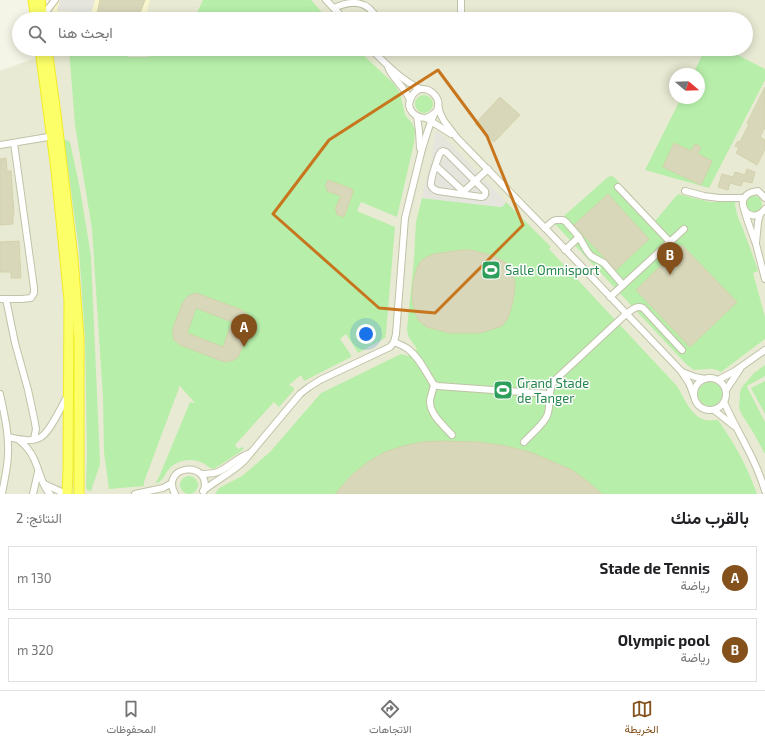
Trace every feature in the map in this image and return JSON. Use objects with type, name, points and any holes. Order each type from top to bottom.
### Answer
[{"type":"highway","points":[[34,0],[38,12]]},
{"type":"highway","points":[[40,0],[40,12]]},
{"type":"highway","points":[[41,56],[55,135],[73,258],[79,338],[79,493],[69,491],[66,494]]},
{"type":"highway","points":[[48,56],[68,300],[69,394],[68,472],[66,494]]},
{"type":"street","points":[[45,12],[55,0]]},
{"type":"street","points":[[326,0],[338,12]]},
{"type":"street","points":[[461,0],[461,12]]},
{"type":"street","points":[[334,8],[344,4],[361,2],[372,12]]},
{"type":"street","points":[[379,56],[388,66],[408,82],[421,89],[433,92],[438,100],[440,113],[444,121],[457,138],[681,371],[689,382],[697,403],[702,408],[714,410],[724,402],[726,390],[722,383],[718,380],[714,378],[705,379],[690,376],[681,371]]},
{"type":"street","points":[[388,66],[390,72],[410,100]]},
{"type":"street","points":[[421,89],[412,95],[409,105],[410,109],[417,116],[429,119],[457,138]]},
{"type":"street","points":[[203,493],[247,458],[300,394],[305,390],[320,380],[390,347],[394,342],[396,334],[405,223],[429,119],[434,114],[438,105]]},
{"type":"street","points":[[417,116],[420,138],[419,159]]},
{"type":"street","points":[[0,145],[55,135]]},
{"type":"street","points":[[14,143],[34,293],[31,298],[3,299],[28,390],[36,429],[34,439]]},
{"type":"street","points":[[445,152],[474,181],[486,193],[482,198],[462,193],[434,190],[431,183],[440,154],[445,152]]},
{"type":"street","points":[[436,166],[462,193]]},
{"type":"street","points":[[462,193],[488,169]]},
{"type":"street","points":[[618,187],[670,242]]},
{"type":"street","points":[[684,191],[720,198],[744,198],[750,193],[765,192]]},
{"type":"street","points":[[758,192],[765,198]]},
{"type":"street","points":[[744,198],[744,209],[756,244],[765,279]]},
{"type":"street","points":[[744,209],[750,215],[754,216],[760,214],[765,209]]},
{"type":"street","points":[[756,244],[760,214]]},
{"type":"street","points":[[545,228],[556,220],[563,220],[569,224],[591,256],[604,263],[623,285]]},
{"type":"street","points":[[610,297],[684,228]]},
{"type":"street","points":[[565,250],[579,237]]},
{"type":"street","points":[[524,442],[546,417],[549,394],[555,380],[626,314],[636,307],[643,308],[682,350]]},
{"type":"street","points":[[394,342],[410,350],[434,385],[549,394]]},
{"type":"street","points":[[718,380],[765,350]]},
{"type":"street","points":[[726,390],[743,365]]},
{"type":"street","points":[[694,396],[696,387],[705,379]]},
{"type":"street","points":[[434,385],[430,399],[432,410],[435,416],[452,435]]},
{"type":"street","points":[[0,394],[8,432],[7,466],[2,494]]},
{"type":"street","points":[[8,437],[19,440],[40,438],[46,433],[69,394]]},
{"type":"street","points":[[724,402],[753,459],[765,491]]},
{"type":"street","points":[[714,410],[736,428]]},
{"type":"street","points":[[19,440],[31,454],[50,494]]},
{"type":"street","points":[[201,474],[221,470],[242,456],[250,453]]},
{"type":"street","points":[[175,494],[172,483],[175,476],[182,470],[186,469],[194,470],[201,474],[205,484],[203,493]]},
{"type":"street","points":[[33,494],[39,471]]},
{"type":"street","points":[[135,494],[163,488],[172,483]]},
{"type":"street","points":[[44,484],[66,494]]},
{"type":"highlighted area","points":[[438,70],[487,136],[523,225],[435,313],[379,308],[273,214],[329,140]]},
{"type":"shaded area","points":[[48,0],[765,0],[765,494],[0,494],[0,71],[40,56],[753,56],[753,12],[50,12]]},
{"type":"shaded area","points":[[52,0],[150,0],[147,12],[53,12]]},
{"type":"shaded area","points":[[60,0],[95,0],[91,12],[57,11]]},
{"type":"shaded area","points":[[437,131],[506,202],[502,207],[422,198],[432,156],[435,133]]},
{"type":"green space","points":[[203,0],[311,0],[322,12],[197,12]]},
{"type":"green space","points":[[70,56],[364,56],[394,84],[400,93],[405,115],[412,123],[415,130],[414,143],[397,217],[361,202],[357,211],[395,227],[385,338],[358,353],[346,334],[340,339],[351,357],[304,381],[301,375],[289,385],[294,388],[294,390],[279,407],[274,402],[235,445],[238,449],[244,448],[240,452],[214,469],[199,461],[191,460],[179,462],[168,470],[158,483],[156,482],[190,402],[195,403],[179,385],[144,482],[144,486],[109,489],[104,452],[103,398],[92,229],[75,125]]},
{"type":"green space","points":[[702,56],[740,56],[765,69],[765,80],[709,188],[645,170],[678,104],[705,104],[705,68],[696,68]]},
{"type":"green space","points":[[420,95],[428,95],[433,100],[431,111],[428,113],[420,113],[415,108],[415,100]]},
{"type":"green space","points":[[64,139],[70,142],[80,189],[91,256],[100,464],[91,491],[87,490],[86,487],[87,454],[85,337],[79,250]]},
{"type":"green space","points":[[611,176],[614,177],[655,221],[678,194],[710,202],[735,202],[737,214],[758,271],[753,273],[765,317],[765,339],[721,372],[711,369],[694,370],[687,365],[555,224]]},
{"type":"green space","points":[[754,196],[761,201],[762,204],[757,211],[754,212],[747,207],[746,204],[751,197]]},
{"type":"green space","name":"Grand Stade de Tanger","points":[[422,198],[502,207],[506,202],[551,247],[549,249],[677,386],[692,411],[700,418],[705,420],[718,420],[740,456],[757,494],[215,494],[219,488],[242,476],[270,452],[321,393],[401,354],[408,356],[417,349],[408,336],[407,329],[416,222]]},
{"type":"green space","points":[[765,365],[765,376],[747,386],[765,422],[765,454],[739,408],[740,392],[742,387],[754,373]]},
{"type":"green space","points":[[765,381],[765,414],[751,388]]},
{"type":"green space","points":[[710,382],[715,383],[721,389],[721,399],[715,405],[710,406],[705,405],[699,399],[698,394],[699,389],[705,383]]},
{"type":"green space","points":[[189,476],[195,479],[198,485],[195,491],[189,494],[183,491],[180,485],[183,479]]},
{"type":"building","points":[[100,0],[145,0],[140,12],[97,12]]},
{"type":"building","points":[[765,87],[765,127],[760,137],[765,140],[765,149],[757,165],[736,153],[739,148],[735,146],[738,141],[740,142],[749,124],[747,123]]},
{"type":"building","points":[[500,97],[520,115],[494,142],[475,124]]},
{"type":"building","points":[[674,143],[691,151],[695,144],[701,147],[698,154],[712,161],[701,185],[663,167]]},
{"type":"building","points":[[6,158],[7,171],[11,171],[14,215],[13,224],[0,225],[0,159]]},
{"type":"building","points":[[747,169],[755,172],[752,183],[743,181],[741,186],[730,183],[728,190],[718,187],[722,174],[733,177],[735,172],[745,175]]},
{"type":"building","points":[[328,180],[352,189],[353,192],[344,217],[336,214],[337,210],[335,209],[341,196],[327,191],[328,188],[325,187]]},
{"type":"building","points":[[608,194],[649,239],[616,270],[574,225]]},
{"type":"building","points":[[19,241],[21,278],[11,278],[11,272],[0,272],[0,242]]},
{"type":"building","points":[[682,245],[737,302],[690,347],[636,290]]},
{"type":"building","points":[[471,250],[494,256],[508,264],[511,268],[515,284],[514,295],[508,318],[502,326],[479,333],[450,333],[427,327],[419,321],[415,313],[412,294],[415,275],[421,261],[434,254]]},
{"type":"building","points":[[196,293],[242,310],[248,315],[249,327],[238,357],[234,360],[226,362],[222,361],[180,345],[174,340],[173,328],[183,302],[188,296]],"holes":[[[196,308],[232,322],[223,347],[187,333]]]},
{"type":"building","points":[[422,442],[478,442],[506,446],[530,452],[572,470],[602,494],[336,494],[353,474],[368,462],[385,452]]},
{"type":"place","name":"Salle Omnisport","points":[[491,270]]},
{"type":"place","name":"Olympic pool","points":[[670,275]]},
{"type":"place","name":"Stade de Tennis","points":[[244,347]]},
{"type":"place","name":"Grand Stade de Tanger","points":[[503,390]]}]
